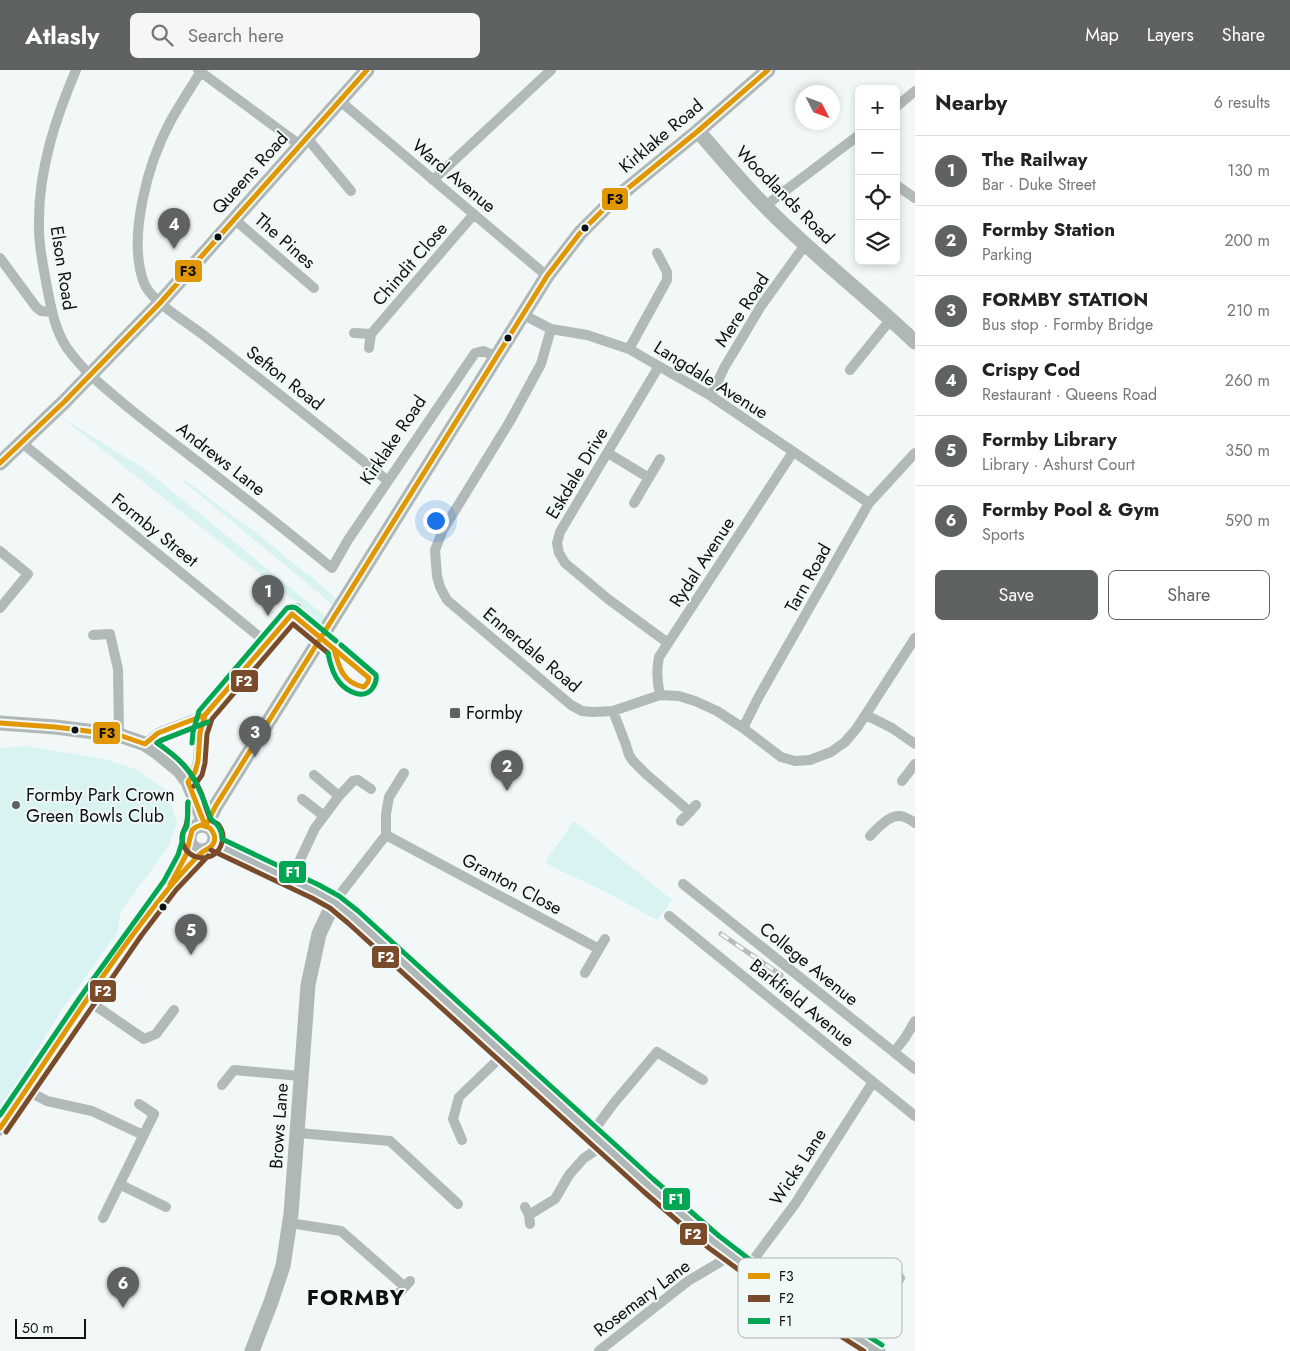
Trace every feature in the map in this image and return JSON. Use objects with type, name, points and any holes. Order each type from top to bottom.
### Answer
[{"type":"street","name":"Elson Road","points":[[76,70],[52,136],[45,166],[38,220],[41,257],[52,312],[59,333],[90,376]]},
{"type":"street","name":"Queens Road","points":[[0,463],[90,376],[160,303],[367,70]]},
{"type":"street","points":[[433,180],[551,70]]},
{"type":"street","name":"Kirklake Road","points":[[170,885],[199,830],[215,808],[547,276],[580,233],[610,203],[698,131],[768,70]]},
{"type":"street","points":[[200,71],[304,141],[351,190]]},
{"type":"street","name":"Sefton Road","points":[[200,71],[170,122],[160,144],[144,194],[138,245],[142,277],[147,290],[160,303],[205,336],[388,481]]},
{"type":"street","points":[[900,103],[915,91]]},
{"type":"street","name":"Ward Avenue","points":[[340,101],[547,276]]},
{"type":"street","name":"Woodlands Road","points":[[698,131],[765,206],[805,245],[915,342]]},
{"type":"street","points":[[765,206],[855,141]]},
{"type":"street","points":[[900,188],[915,198]]},
{"type":"street","name":"Chindit Close","points":[[371,334],[474,214]]},
{"type":"street","name":"The Pines","points":[[234,219],[314,288]]},
{"type":"street","name":"Mere Road","points":[[711,396],[724,368],[762,306],[805,245]]},
{"type":"street","points":[[629,349],[667,280],[667,272],[657,253]]},
{"type":"street","points":[[0,258],[36,308],[52,312]]},
{"type":"street","name":"Langdale Avenue","points":[[522,314],[551,329],[587,335],[629,349],[711,396],[869,503]]},
{"type":"street","points":[[850,370],[891,319]]},
{"type":"street","name":"Ennerdale Road","points":[[551,329],[541,364],[510,421],[443,530],[435,550],[436,576],[447,600],[571,705],[582,711],[614,711],[660,695],[679,696],[696,701],[717,711],[781,757],[795,761],[810,760],[831,752],[845,742],[866,715],[914,642]]},
{"type":"street","points":[[354,333],[371,334],[369,348]]},
{"type":"street","name":"Kirklake Road","points":[[332,568],[348,540],[475,354],[483,351],[496,356]]},
{"type":"street","name":"Eskdale Drive","points":[[659,366],[560,532],[557,543],[559,553],[565,563],[608,599],[668,643]]},
{"type":"street","name":"Andrews Lane","points":[[90,376],[332,568]]},
{"type":"street","name":"Formby Street","points":[[22,443],[267,643]]},
{"type":"street","name":"Rydal Avenue","points":[[660,695],[657,680],[659,658],[792,452]]},
{"type":"street","points":[[608,453],[649,478]]},
{"type":"street","name":"Tarn Road","points":[[743,728],[758,698],[869,503],[915,453]]},
{"type":"street","points":[[634,503],[660,459]]},
{"type":"street","points":[[0,551],[28,574],[0,608]]},
{"type":"street","points":[[188,782],[195,772],[198,761],[200,733],[205,715],[297,608]]},
{"type":"street","points":[[93,636],[110,634],[118,669],[119,735]]},
{"type":"street","points":[[614,711],[629,755],[646,774],[693,808],[682,821]]},
{"type":"street","points":[[145,744],[158,733],[205,715]]},
{"type":"street","points":[[866,715],[892,728],[915,744]]},
{"type":"street","points":[[0,723],[55,727],[119,735],[145,744],[170,762],[188,782],[195,802],[199,830],[195,849],[209,847],[291,880],[334,902],[353,917],[604,1146],[699,1229],[738,1260]]},
{"type":"street","points":[[902,781],[915,764]]},
{"type":"street","points":[[334,902],[386,835],[386,814],[389,797],[404,772]]},
{"type":"street","points":[[314,775],[339,796]]},
{"type":"street","points":[[291,880],[315,828],[339,796],[353,782],[358,780],[370,789]]},
{"type":"street","points":[[302,799],[324,816]]},
{"type":"street","points":[[870,836],[884,822],[898,815],[915,823]]},
{"type":"street","points":[[0,1128],[135,932],[170,885],[209,847],[215,835],[213,831],[199,830]]},
{"type":"street","name":"Granton Close","points":[[386,835],[599,949]]},
{"type":"street","name":"College Avenue","points":[[683,884],[915,1069]]},
{"type":"street","name":"Brows Lane","points":[[252,1351],[283,1266],[290,1223],[308,985],[318,934],[334,902]]},
{"type":"street","name":"Barkfield Avenue","points":[[669,916],[915,1116]]},
{"type":"street","points":[[585,973],[605,939]]},
{"type":"street","points":[[87,1000],[144,1039],[156,1034],[174,1010]]},
{"type":"street","points":[[894,1052],[915,1021]]},
{"type":"street","points":[[591,1134],[614,1103],[657,1052],[703,1080]]},
{"type":"street","points":[[462,1140],[453,1119],[459,1097],[504,1054]]},
{"type":"street","points":[[222,1085],[234,1070],[300,1076]]},
{"type":"street","name":"Wicks Lane","points":[[755,1258],[795,1204],[872,1082]]},
{"type":"street","points":[[26,1090],[47,1101],[92,1111],[143,1135]]},
{"type":"street","points":[[104,1218],[154,1114],[139,1104]]},
{"type":"street","points":[[298,1133],[390,1141],[458,1204]]},
{"type":"street","points":[[528,1215],[555,1198],[569,1174],[579,1163],[604,1146]]},
{"type":"street","points":[[121,1185],[166,1207]]},
{"type":"street","points":[[290,1223],[341,1231],[408,1284],[397,1295]]},
{"type":"street","name":"Rosemary Lane","points":[[598,1351],[688,1282],[732,1255]]},
{"type":"street","points":[[857,1338],[878,1351]]},
{"type":"shaded area","points":[[61,417],[146,470],[331,621],[323,633],[302,616],[306,610]]},
{"type":"shaded area","points":[[184,479],[252,529],[307,573],[341,603],[338,609],[183,481]]},
{"type":"shaded area","points":[[27,746],[104,759],[136,769],[166,790],[177,822],[169,846],[121,911],[117,933],[64,1007],[0,1108],[0,748]]},
{"type":"shaded area","points":[[574,821],[672,900],[657,920],[545,862]]},
{"type":"railway","points":[[721,934],[781,975]]},
{"type":"transit line","name":"F3","points":[[0,463],[64,402],[160,303],[367,70]]},
{"type":"transit line","name":"F3","points":[[206,826],[215,807],[547,276],[580,233],[610,203],[698,131],[768,70]]},
{"type":"transit line","name":"F1","points":[[192,743],[199,711],[287,608],[296,608],[336,641]]},
{"type":"transit line","name":"F3","points":[[205,825],[188,782],[195,772],[198,761],[200,733],[205,715],[292,614],[334,649]]},
{"type":"transit line","name":"F2","points":[[194,786],[202,775],[205,763],[207,734],[212,719],[293,624],[328,653]]},
{"type":"transit line","name":"F1","points":[[328,653],[334,673],[343,686],[355,693],[364,694],[368,692],[375,684],[376,675],[341,645]]},
{"type":"transit line","name":"F3","points":[[334,649],[369,678],[364,687],[351,682],[343,674],[334,649]]},
{"type":"transit line","name":"F3","points":[[0,723],[55,727],[119,735],[145,744],[158,733],[205,715]]},
{"type":"transit line","name":"F2","points":[[188,802],[186,827],[182,837],[184,847],[194,856],[208,857],[219,849],[223,837],[221,828],[210,818],[194,778],[178,759],[157,743],[208,722]]},
{"type":"transit line","name":"F1","points":[[208,722],[157,743],[186,767],[202,795],[211,819],[218,825],[222,839],[319,885],[339,896],[358,911],[653,1179],[748,1258]]},
{"type":"transit line","name":"F1","points":[[0,1115],[81,996],[164,881],[178,855],[183,833],[187,826],[188,802]]},
{"type":"transit line","name":"F3","points":[[0,1128],[136,930],[183,871],[213,844],[215,840],[210,828],[201,825],[192,830],[186,855],[170,885]]},
{"type":"transit line","name":"F2","points":[[211,850],[330,908],[643,1191],[709,1248],[738,1269]]},
{"type":"transit line","name":"F2","points":[[6,1132],[141,936],[176,890],[208,856]]},
{"type":"transit line","name":"F2","points":[[844,1338],[864,1351]]},
{"type":"transit line","name":"F1","points":[[871,1338],[882,1345]]},
{"type":"place","name":"Crispy Cod","points":[[174,249]]},
{"type":"place","name":"The Railway","points":[[268,616]]},
{"type":"place","name":"Formby","points":[[455,713]]},
{"type":"place","name":"FORMBY STATION","points":[[255,757]]},
{"type":"place","name":"Formby Station","points":[[507,791]]},
{"type":"place","name":"Formby Park Crown Green Bowls Club","points":[[16,805]]},
{"type":"place","name":"Formby Library","points":[[191,955]]},
{"type":"place","name":"Formby Pool & Gym","points":[[123,1308]]},
{"type":"district","name":"FORMBY","points":[[356,1297]]}]
